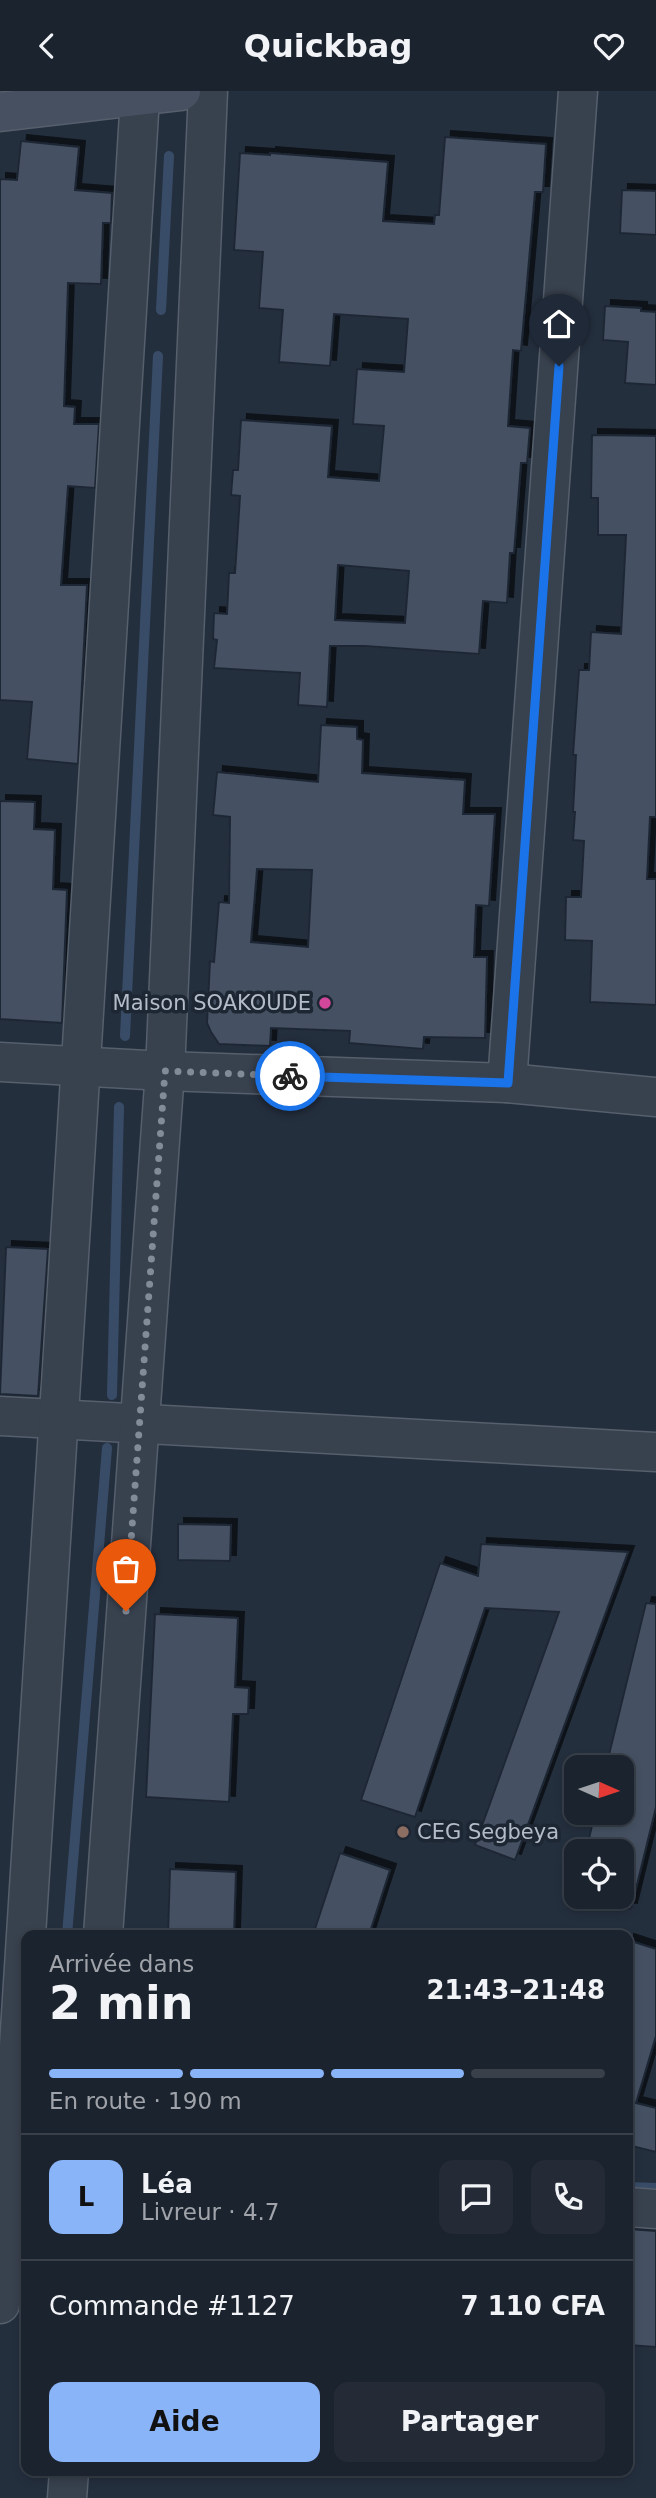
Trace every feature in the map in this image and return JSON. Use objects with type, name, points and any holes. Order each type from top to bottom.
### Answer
[{"type":"main road","points":[[0,112],[181,91]]},
{"type":"street","points":[[103,1930],[165,1071],[208,91]]},
{"type":"street","points":[[508,1083],[579,91]]},
{"type":"street","points":[[27,1930],[97,834],[140,97]]},
{"type":"street","points":[[0,1062],[165,1071],[508,1083],[656,1097]]},
{"type":"street","points":[[0,1416],[656,1452]]},
{"type":"street","points":[[0,2304],[21,2016]]},
{"type":"street","points":[[633,2207],[656,2209]]},
{"type":"street","points":[[67,2498],[69,2476]]},
{"type":"building","points":[[445,137],[546,144],[543,192],[535,192],[521,351],[513,350],[508,426],[530,428],[527,463],[521,463],[507,603],[483,601],[479,654],[330,646],[327,707],[298,705],[300,673],[214,668],[217,640],[213,639],[214,613],[227,614],[229,573],[235,573],[240,496],[231,495],[233,470],[238,470],[241,420],[332,426],[328,477],[379,481],[384,426],[353,424],[357,369],[404,372],[408,319],[334,314],[330,366],[279,362],[283,310],[259,308],[263,252],[234,250],[240,153],[388,162],[383,221],[434,224],[435,215],[439,215]],"holes":[[[338,565],[409,571],[405,623],[335,620]]]},
{"type":"building","points":[[21,141],[79,147],[75,190],[112,193],[111,223],[103,223],[101,284],[68,283],[64,406],[75,407],[74,424],[99,424],[95,488],[68,486],[61,585],[87,585],[78,764],[27,759],[32,702],[0,700],[0,179],[17,180]]},
{"type":"building","points":[[622,190],[656,191],[656,235],[620,233]]},
{"type":"building","points":[[605,306],[641,308],[641,311],[656,312],[656,385],[625,383],[628,342],[603,340]]},
{"type":"building","points":[[592,435],[656,436],[656,817],[650,817],[647,879],[656,879],[656,1005],[590,1002],[592,941],[565,940],[566,897],[581,897],[584,841],[573,840],[576,755],[573,755],[579,670],[589,670],[591,632],[621,634],[626,535],[598,535],[598,498],[591,498]]},
{"type":"building","points":[[321,725],[357,727],[357,739],[363,740],[362,773],[465,780],[463,814],[495,814],[489,906],[476,905],[474,957],[487,957],[485,1038],[424,1037],[423,1049],[349,1043],[350,1031],[271,1028],[270,1046],[219,1044],[211,1032],[207,1023],[210,961],[214,962],[219,902],[229,903],[230,817],[213,815],[217,772],[318,782]],"holes":[[[257,869],[312,870],[308,947],[251,942]]]},
{"type":"building","points":[[0,801],[35,802],[34,829],[55,830],[53,889],[67,890],[62,1023],[0,1019]]},
{"type":"building","points":[[6,1247],[48,1249],[38,1396],[0,1394]]},
{"type":"building","points":[[178,1524],[231,1525],[230,1561],[178,1560]]},
{"type":"building","points":[[481,1544],[628,1552],[515,1860],[475,1845],[559,1612],[485,1608],[415,1817],[361,1800],[440,1563],[478,1576]]},
{"type":"building","points":[[646,1603],[656,1604],[656,1807],[634,1897],[634,1839],[589,1839],[592,1825],[634,1825],[634,1755],[609,1755]]},
{"type":"building","points":[[155,1614],[238,1618],[235,1687],[249,1688],[248,1714],[233,1714],[229,1802],[146,1797]]},
{"type":"building","points":[[340,1853],[390,1870],[371,1930],[315,1930]]},
{"type":"building","points":[[170,1869],[236,1872],[234,1930],[168,1930]]},
{"type":"building","points":[[633,1942],[656,1949],[656,2036],[636,2103],[656,2108],[656,2152],[633,2146]]},
{"type":"building","points":[[633,2229],[656,2231],[656,2347],[633,2345]]},
{"type":"waterway","points":[[161,310],[169,156]]},
{"type":"waterway","points":[[125,1036],[158,356]]},
{"type":"waterway","points":[[112,1395],[119,1107]]},
{"type":"waterway","points":[[67,1930],[107,1448]]},
{"type":"waterway","points":[[633,2187],[656,2188]]},
{"type":"way so far","points":[[126,1611],[165,1071],[290,1076]]},
{"type":"place","name":"Maison SOAKOUDE","points":[[325,1003]]},
{"type":"place","name":"CEG Segbeya","points":[[403,1832]]},
{"type":"route","points":[[290,1076],[508,1083],[559,366]]}]
